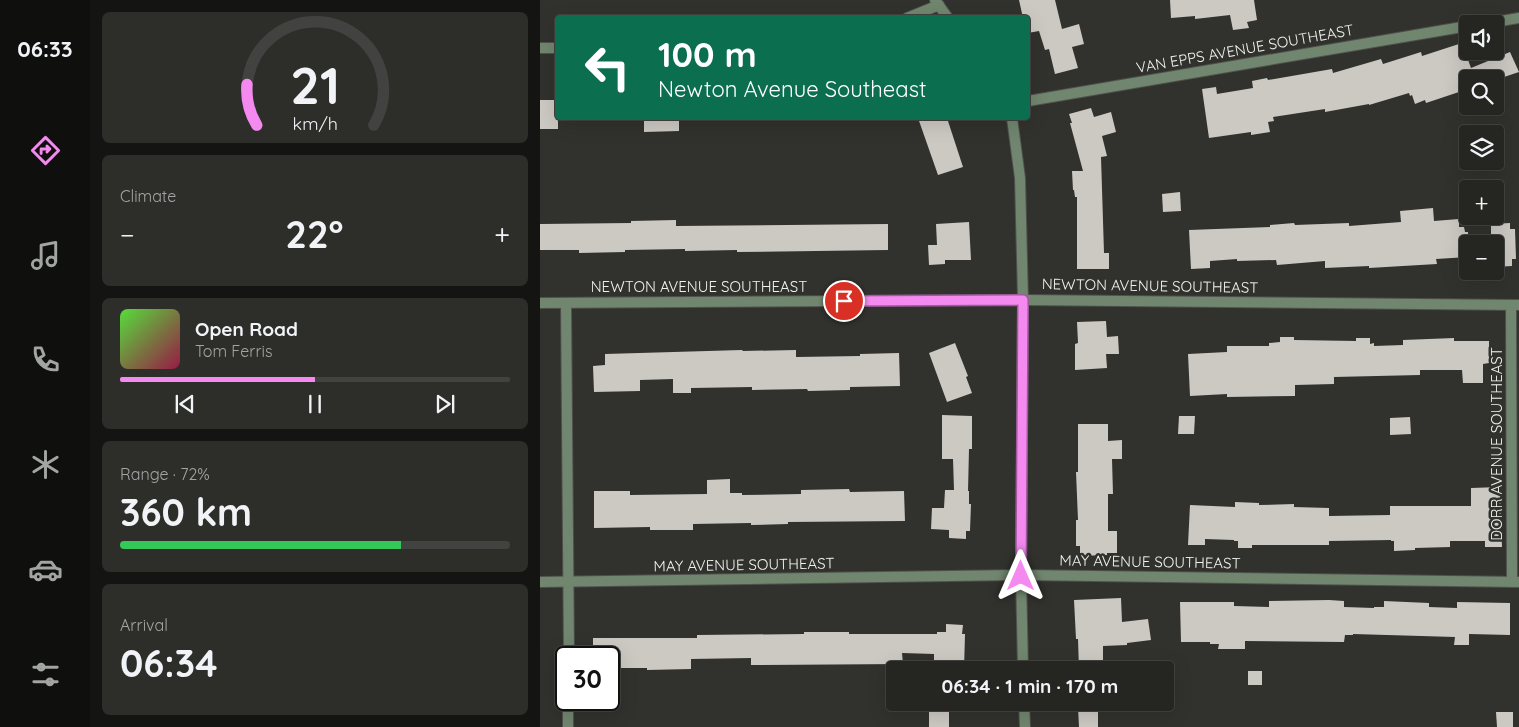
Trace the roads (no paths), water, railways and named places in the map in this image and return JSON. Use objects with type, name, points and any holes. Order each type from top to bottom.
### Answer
[{"type":"street","points":[[913,15],[937,2],[946,15]]},
{"type":"street","points":[[1504,20],[1519,18]]},
{"type":"street","name":"VAN EPPS AVENUE SOUTHEAST","points":[[1030,101],[1459,28]]},
{"type":"street","points":[[540,48],[555,48]]},
{"type":"street","points":[[1012,120],[1020,178],[1023,300],[1021,576],[1023,661]]},
{"type":"street","name":"NEWTON AVENUE SOUTHEAST","points":[[540,303],[1023,300],[1515,305]]},
{"type":"street","points":[[566,303],[569,646]]},
{"type":"street","name":"DORR AVENUE SOUTHEAST","points":[[1515,305],[1516,582]]},
{"type":"street","name":"MAY AVENUE SOUTHEAST","points":[[540,582],[1021,576],[1516,582]]},
{"type":"street","points":[[568,711],[568,727]]},
{"type":"street","points":[[1024,711],[1025,727]]}]
